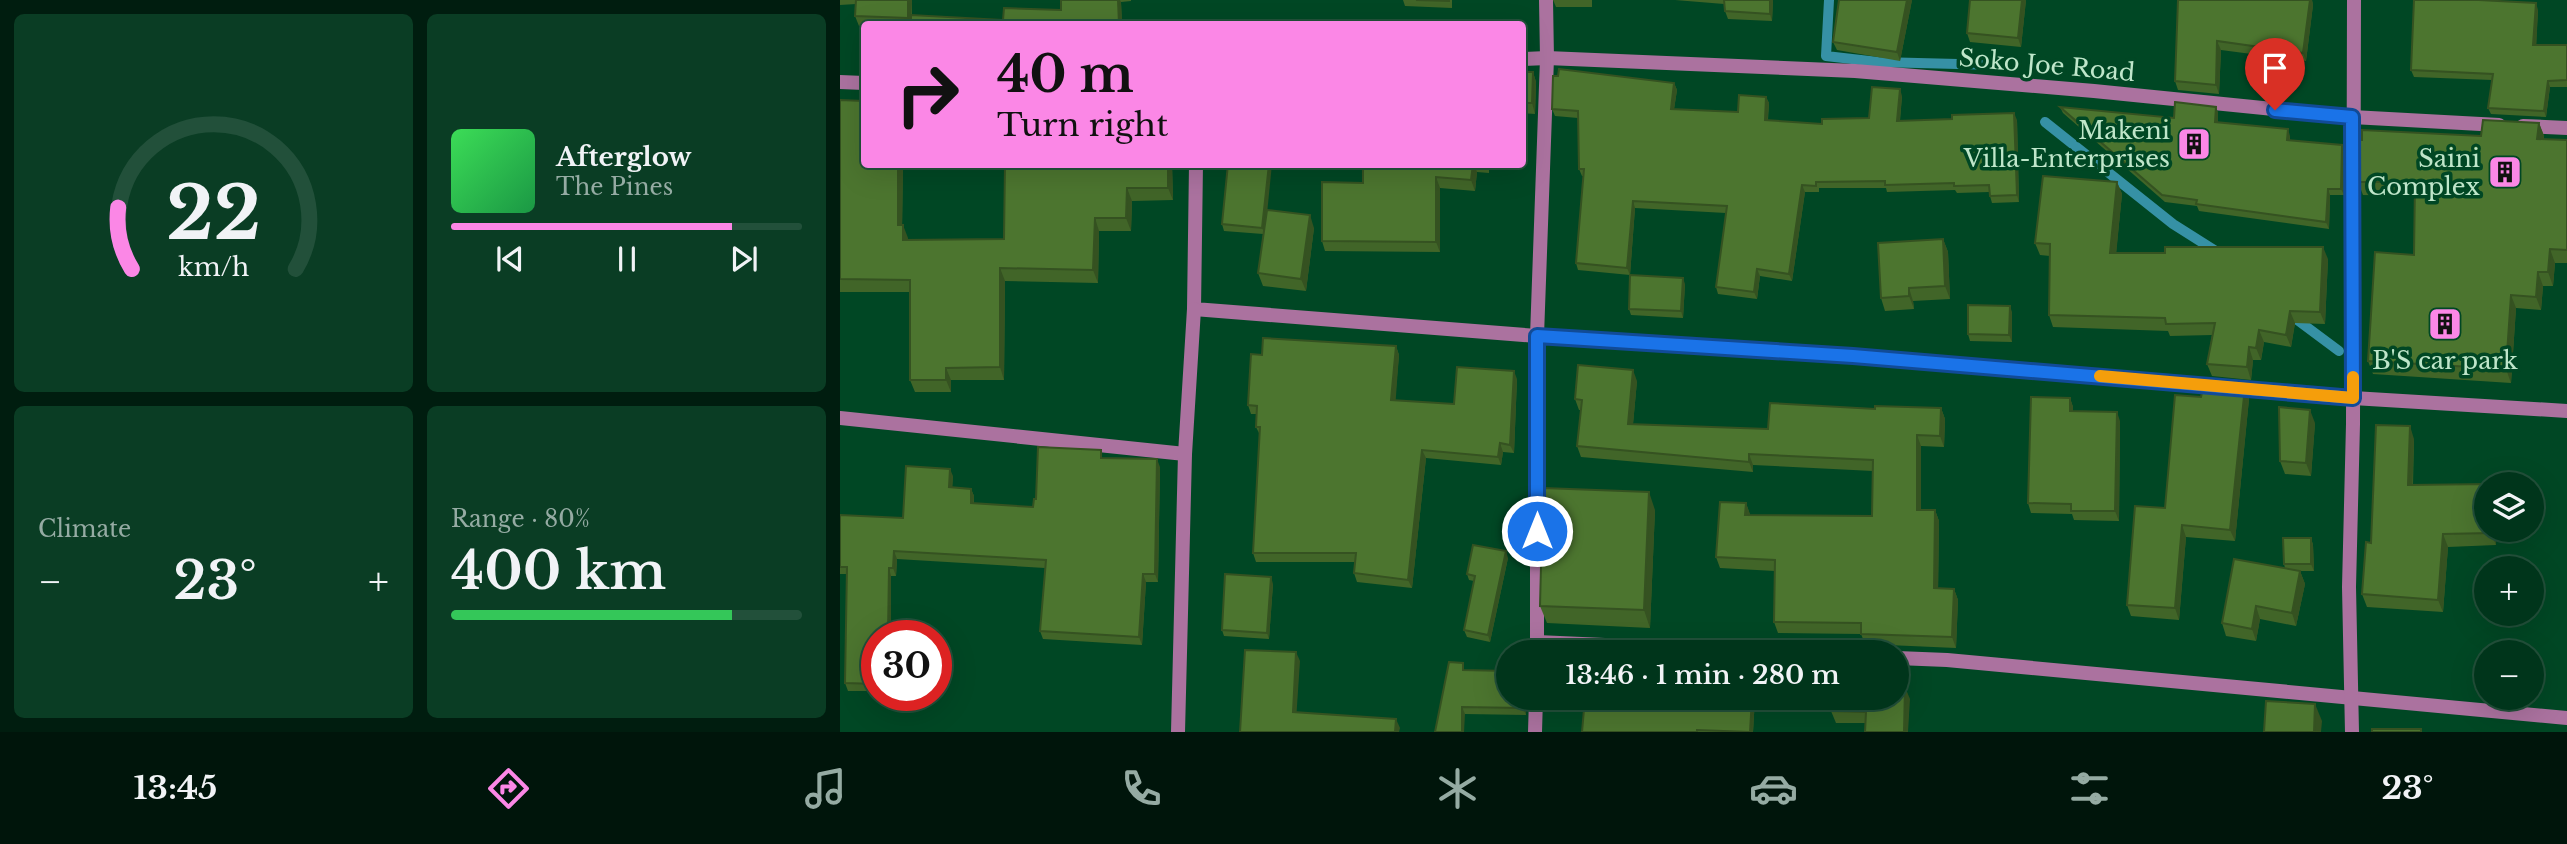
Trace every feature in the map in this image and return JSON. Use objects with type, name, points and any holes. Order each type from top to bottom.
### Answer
[{"type":"street","points":[[1537,640],[1537,336],[1547,58],[1546,0]]},
{"type":"street","points":[[2352,732],[2349,587],[2353,398],[2354,0]]},
{"type":"street","name":"Soko Joe Road","points":[[1526,59],[1855,71],[2094,91],[2352,117],[2567,128]]},
{"type":"street","points":[[840,82],[861,83]]},
{"type":"street","points":[[1178,732],[1185,454],[1194,309],[1196,168]]},
{"type":"street","points":[[1194,309],[1537,336],[1853,356],[2353,398],[2567,411]]},
{"type":"street","points":[[840,418],[1185,454]]},
{"type":"street","points":[[1909,658],[2567,718]]},
{"type":"street","points":[[1535,732],[1536,710]]},
{"type":"building","points":[[856,0],[908,0],[908,18],[855,16]]},
{"type":"building","points":[[1061,0],[1118,0],[1119,21],[911,21],[911,15],[1003,20],[1004,8],[1061,10]]},
{"type":"building","points":[[1724,0],[1770,0],[1770,14],[1725,11]]},
{"type":"building","points":[[1839,0],[1907,0],[1897,52],[1833,42]]},
{"type":"building","points":[[1970,0],[2022,0],[2018,38],[1967,33]]},
{"type":"building","points":[[2178,0],[2310,0],[2303,53],[2217,41],[2216,85],[2175,81]]},
{"type":"building","points":[[2414,0],[2536,3],[2533,45],[2567,45],[2567,80],[2548,81],[2544,111],[2488,108],[2493,74],[2411,70]]},
{"type":"building","points":[[1559,69],[1674,83],[1671,109],[1738,112],[1739,95],[1766,97],[1765,120],[1822,124],[1822,119],[1869,118],[1872,87],[1900,89],[1897,121],[1952,119],[1952,115],[2014,113],[2017,195],[1990,196],[1989,185],[1954,186],[1954,183],[1885,185],[1885,181],[1816,182],[1816,186],[1802,185],[1789,274],[1757,269],[1754,292],[1716,287],[1727,206],[1633,201],[1627,268],[1576,263],[1584,169],[1579,169],[1578,111],[1552,109],[1553,76],[1558,76]]},
{"type":"building","points":[[1526,72],[1533,72],[1532,103],[1526,103]]},
{"type":"building","points":[[840,100],[861,101],[861,168],[898,168],[898,225],[903,225],[903,240],[1004,239],[1005,168],[1168,168],[1168,188],[1127,188],[1126,218],[1095,218],[1093,270],[1000,268],[1000,367],[946,368],[946,380],[910,380],[910,280],[840,279]]},
{"type":"building","points":[[2175,102],[2216,107],[2215,122],[2288,129],[2287,140],[2342,145],[2341,189],[2328,189],[2326,222],[2196,204],[2197,200],[2162,195],[2060,107],[2174,118]]},
{"type":"building","points":[[2483,120],[2539,123],[2537,139],[2567,140],[2567,250],[2550,249],[2548,272],[2538,272],[2536,297],[2511,295],[2506,369],[2368,361],[2375,252],[2414,255],[2415,182],[2358,182],[2358,140],[2362,140],[2362,130],[2481,136]]},
{"type":"building","points":[[1228,168],[1269,168],[1262,228],[1222,224]]},
{"type":"building","points":[[1363,168],[1472,168],[1471,180],[1436,177],[1436,242],[1322,241],[1322,182],[1363,183]]},
{"type":"building","points":[[2043,176],[2117,182],[2110,253],[2165,253],[2165,247],[2323,247],[2320,312],[2290,311],[2286,335],[2259,330],[2256,348],[2249,347],[2247,367],[2207,364],[2215,323],[2166,324],[2165,318],[2049,315],[2050,244],[2035,243]]},
{"type":"building","points":[[1267,210],[1310,215],[1301,279],[1258,273]]},
{"type":"building","points":[[1943,239],[1945,286],[1909,288],[1909,296],[1881,298],[1878,243]]},
{"type":"building","points":[[1630,275],[1683,278],[1681,311],[1629,309]]},
{"type":"building","points":[[1968,305],[2010,306],[2009,335],[1968,334]]},
{"type":"building","points":[[1263,338],[1396,346],[1391,400],[1454,404],[1457,367],[1514,371],[1510,445],[1500,443],[1498,457],[1422,450],[1408,580],[1354,573],[1356,553],[1253,553],[1260,427],[1256,427],[1257,406],[1248,405],[1251,354],[1262,355]]},
{"type":"building","points":[[1578,365],[1633,370],[1628,424],[1768,429],[1770,403],[1875,409],[1875,406],[1941,408],[1940,436],[1917,435],[1917,510],[1935,510],[1934,588],[1954,589],[1952,637],[1861,634],[1861,623],[1774,622],[1775,560],[1716,557],[1720,502],[1746,503],[1745,515],[1872,516],[1873,460],[1749,454],[1749,462],[1577,446],[1582,400],[1575,399]]},
{"type":"building","points":[[2204,384],[2245,387],[2230,530],[2182,525],[2175,608],[2127,605],[2135,506],[2165,508],[2175,395],[2201,397]]},
{"type":"building","points":[[2031,397],[2070,398],[2070,411],[2117,412],[2115,511],[2071,511],[2071,504],[2028,503]]},
{"type":"building","points":[[2279,407],[2310,410],[2306,463],[2280,461]]},
{"type":"building","points":[[2376,425],[2410,426],[2408,485],[2474,484],[2474,533],[2443,534],[2438,600],[2362,594],[2366,542],[2371,543]]},
{"type":"building","points":[[1038,447],[1101,450],[1101,458],[1157,459],[1155,574],[1143,574],[1139,637],[1040,631],[1046,560],[894,551],[893,568],[889,568],[888,620],[861,620],[861,684],[845,683],[847,567],[840,567],[840,515],[903,518],[906,466],[950,469],[949,487],[971,489],[971,503],[1033,507],[1036,499]]},
{"type":"building","points":[[1543,488],[1649,492],[1644,610],[1540,606]]},
{"type":"building","points":[[2283,538],[2311,538],[2311,564],[2284,564]]},
{"type":"building","points":[[1473,545],[1506,551],[1488,635],[1464,630],[1475,576],[1467,574]]},
{"type":"building","points":[[2234,559],[2300,571],[2292,613],[2256,606],[2252,629],[2222,623]]},
{"type":"building","points":[[1225,574],[1271,577],[1267,633],[1222,630]]},
{"type":"building","points":[[1245,650],[1296,652],[1293,712],[1396,719],[1395,732],[1240,732]]},
{"type":"building","points":[[1449,662],[1463,663],[1463,670],[1496,671],[1496,708],[1462,707],[1462,732],[1435,732]]},
{"type":"building","points":[[2266,701],[2315,704],[2314,732],[2264,732]]},
{"type":"building","points":[[1584,710],[1751,710],[1750,732],[1582,732]]},
{"type":"building","points":[[1904,710],[1904,732],[1865,732],[1866,712],[1831,711]]},
{"type":"building","points":[[2372,729],[2421,729],[2421,732],[2372,732]]},
{"type":"waterway","points":[[1829,0],[1826,56],[1878,62],[1998,65]]},
{"type":"waterway","points":[[2045,122],[2173,224],[2222,255]]},
{"type":"waterway","points":[[2292,316],[2339,351]]},
{"type":"slow traffic","points":[[2100,376],[2353,398],[2353,377]]},
{"type":"place","name":"Makeni Villa-Enterprises","points":[[2194,144]]},
{"type":"place","name":"Saini Complex","points":[[2505,172]]},
{"type":"place","name":"B'S car park","points":[[2445,324]]},
{"type":"route","points":[[1537,531],[1537,336],[1853,356],[2353,398],[2352,117],[2275,110]]}]
